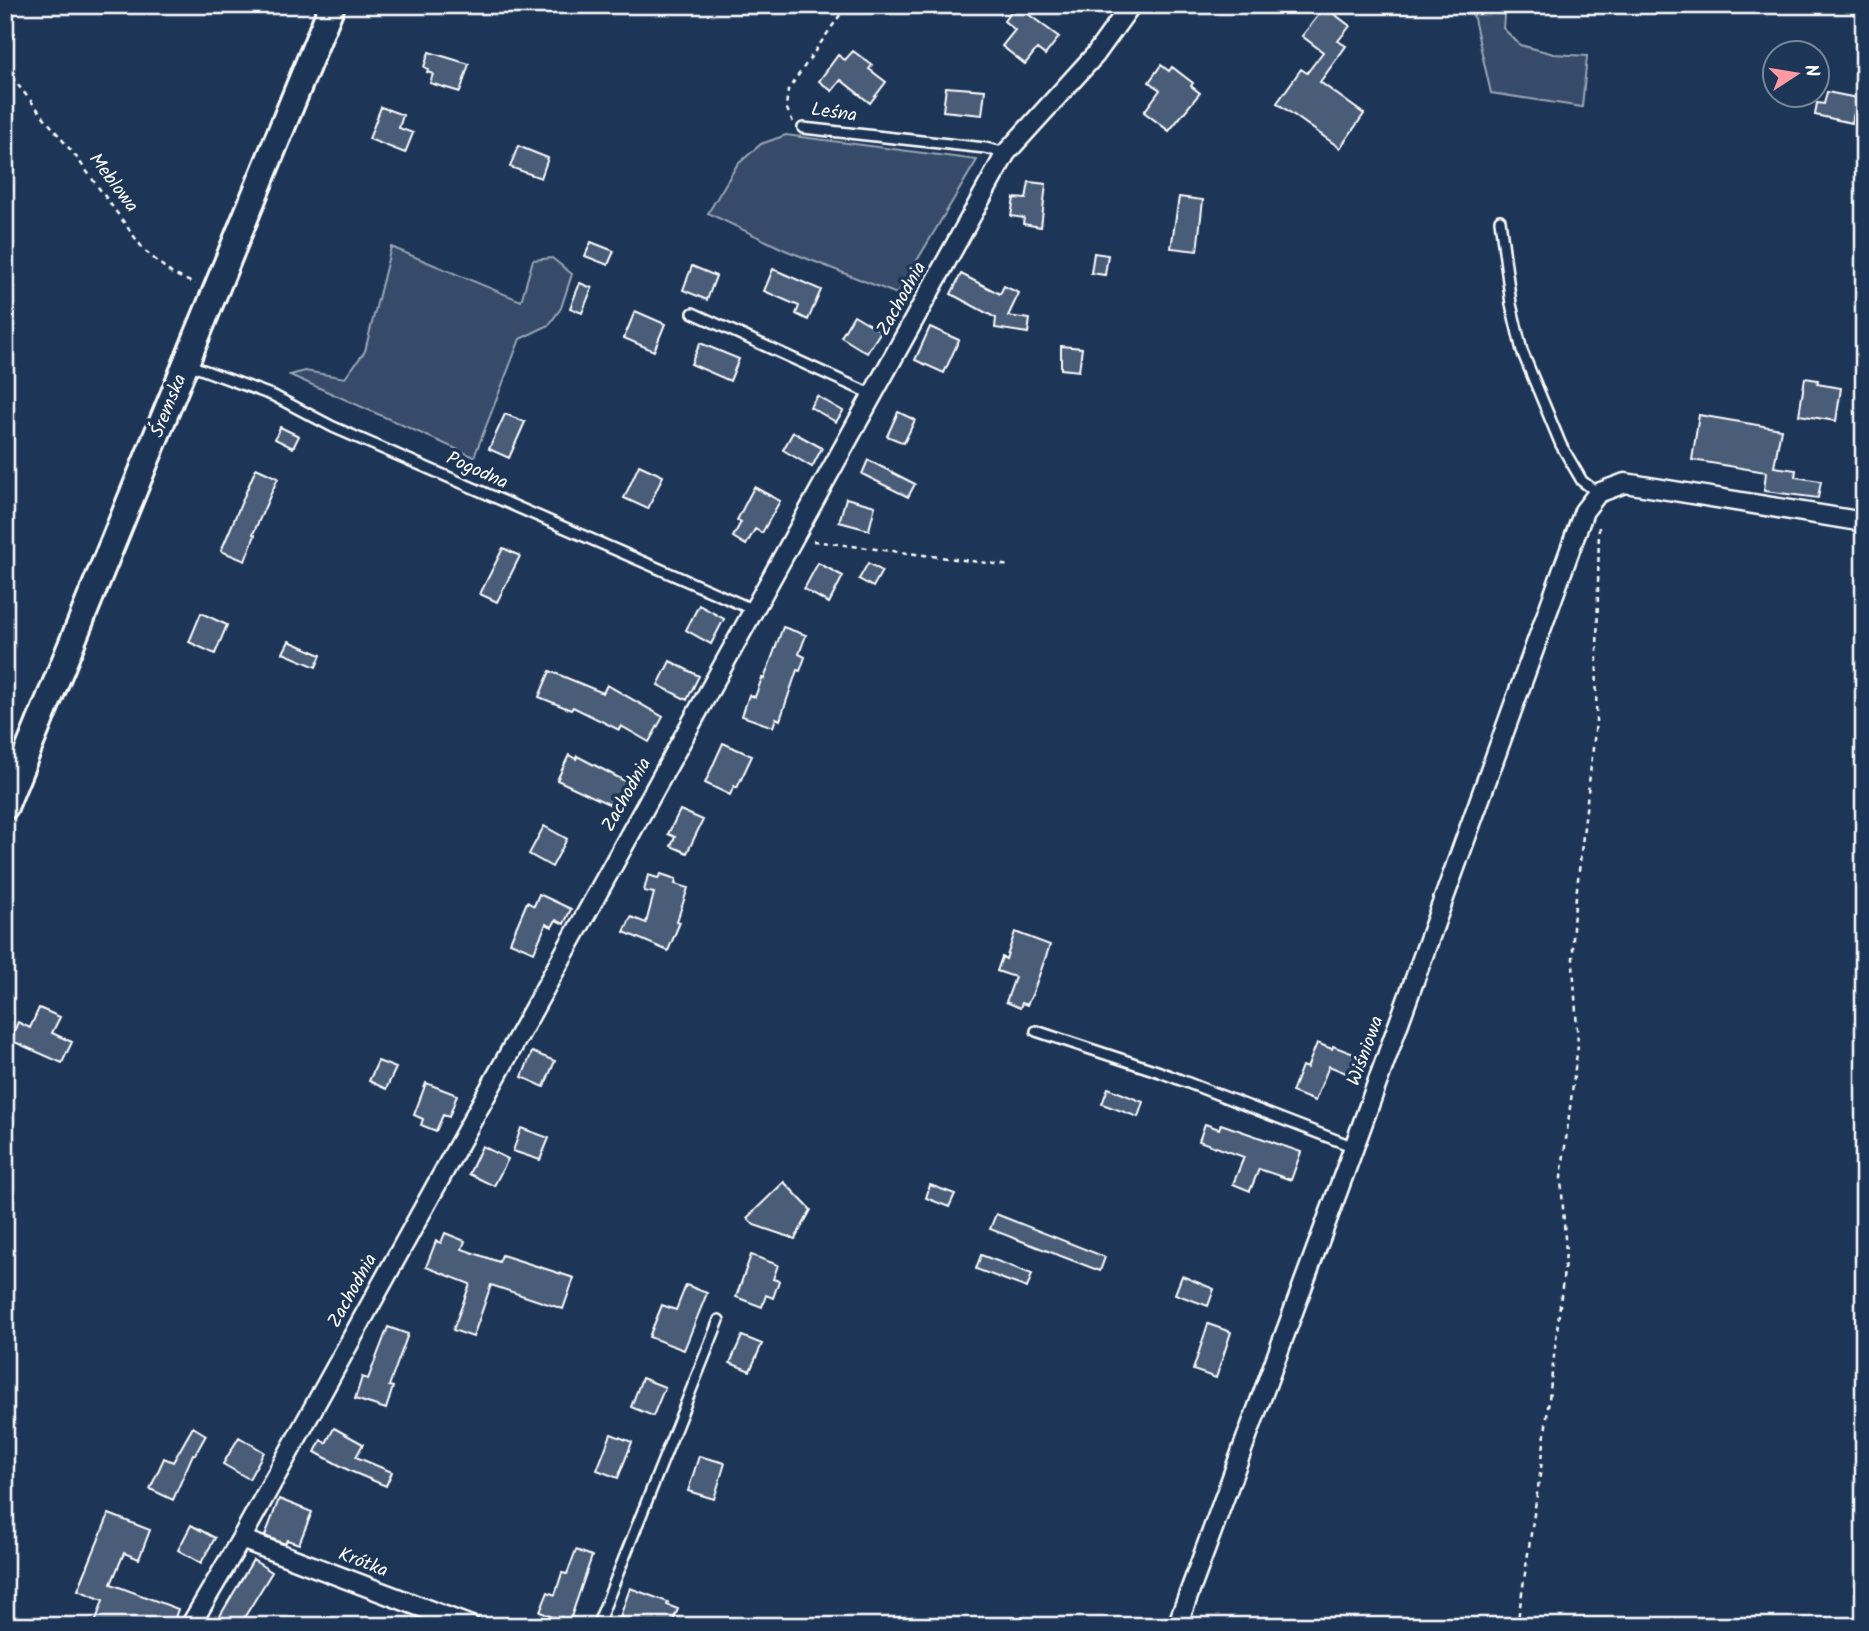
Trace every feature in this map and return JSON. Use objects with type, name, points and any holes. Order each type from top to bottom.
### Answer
[{"type":"main road","name":"Śremska","points":[[5,807],[332,5]]},
{"type":"street","name":"Zachodnia","points":[[190,1626],[241,1539],[1006,153],[1095,55],[1131,5]]},
{"type":"street","points":[[1598,492],[1625,483],[1864,522]]},
{"type":"street","name":"Wiśniowa","points":[[1177,1626],[1584,511],[1598,492]]},
{"type":"street","name":"Krótka","points":[[241,1539],[471,1626]]},
{"type":"lane","name":"Leśna","points":[[803,128],[985,148],[1006,153]]},
{"type":"lane","points":[[1500,220],[1511,304],[1522,351],[1561,445],[1582,481],[1598,492]]},
{"type":"lane","points":[[693,313],[873,395]]},
{"type":"lane","name":"Pogodna","points":[[186,363],[274,396],[333,427],[754,610]]},
{"type":"lane","points":[[1036,1031],[1160,1072],[1354,1147]]},
{"type":"lane","points":[[597,1626],[719,1320]]},
{"type":"path","name":"Leśna","points":[[803,128],[793,122],[786,107],[788,90],[847,5]]},
{"type":"path","name":"Meblowa","points":[[5,69],[98,186],[144,250],[171,273],[215,293]]},
{"type":"path","points":[[1517,1626],[1542,1468],[1566,1253],[1561,1178],[1578,1045],[1573,923],[1596,722],[1600,577],[1598,492]]},
{"type":"path","points":[[793,538],[1011,566]]},
{"type":"shaded area","points":[[1461,5],[1505,5],[1503,28],[1520,45],[1554,54],[1587,56],[1582,107],[1491,93],[1472,10]]},
{"type":"shaded area","points":[[786,135],[977,160],[897,294],[785,250],[708,213],[737,165],[761,144]]},
{"type":"shaded area","points":[[391,247],[521,301],[533,260],[552,258],[572,274],[561,308],[549,325],[520,339],[474,457],[290,375],[305,371],[345,378],[365,351]]},
{"type":"building","points":[[1016,5],[1059,37],[1045,55],[1037,49],[1025,64],[1002,46],[1015,30],[1004,21]]},
{"type":"building","points":[[1325,7],[1350,26],[1338,41],[1346,46],[1320,82],[1364,114],[1340,148],[1277,103],[1301,69],[1307,73],[1323,52],[1302,36]]},
{"type":"building","points":[[853,51],[872,65],[869,69],[886,82],[870,103],[841,80],[832,91],[819,81],[838,55],[845,60]]},
{"type":"building","points":[[429,52],[469,64],[460,92],[430,83],[433,74],[427,72],[428,69],[424,67]]},
{"type":"building","points":[[1161,65],[1169,71],[1172,67],[1193,83],[1191,86],[1200,93],[1169,131],[1144,112],[1160,90],[1149,82]]},
{"type":"building","points":[[946,87],[985,90],[982,115],[943,111]]},
{"type":"building","points":[[1830,93],[1857,98],[1852,123],[1815,115],[1816,108],[1830,108]]},
{"type":"building","points":[[381,107],[403,115],[399,128],[413,133],[405,153],[369,139]]},
{"type":"building","points":[[518,146],[548,158],[541,178],[510,167]]},
{"type":"building","points":[[1029,182],[1046,184],[1041,227],[1023,224],[1024,218],[1011,216],[1014,198],[1026,199]]},
{"type":"building","points":[[1179,197],[1203,200],[1197,251],[1171,248]]},
{"type":"building","points":[[591,242],[614,251],[608,265],[585,256]]},
{"type":"building","points":[[1094,253],[1108,255],[1105,275],[1091,273]]},
{"type":"building","points":[[692,266],[716,276],[707,300],[683,290]]},
{"type":"building","points":[[773,269],[821,290],[808,320],[796,314],[799,306],[764,291]]},
{"type":"building","points":[[961,274],[1000,294],[1004,286],[1019,293],[1008,316],[1030,319],[1028,333],[995,328],[996,318],[951,294]]},
{"type":"building","points":[[580,283],[592,288],[582,313],[570,308]]},
{"type":"building","points":[[635,311],[665,324],[654,351],[624,338]]},
{"type":"building","points":[[854,315],[881,331],[867,353],[841,337]]},
{"type":"building","points":[[930,327],[959,340],[944,373],[915,360]]},
{"type":"building","points":[[700,343],[739,359],[730,381],[691,364]]},
{"type":"building","points":[[1061,346],[1082,348],[1079,371],[1061,369]]},
{"type":"building","points":[[1805,378],[1818,380],[1817,384],[1841,388],[1836,421],[1799,415]]},
{"type":"building","points":[[817,396],[843,411],[836,422],[810,407]]},
{"type":"building","points":[[898,412],[915,420],[904,443],[887,436]]},
{"type":"building","points":[[505,414],[525,422],[509,458],[489,449]]},
{"type":"building","points":[[1699,415],[1781,429],[1774,467],[1796,470],[1795,477],[1821,481],[1818,498],[1764,491],[1766,472],[1692,460]]},
{"type":"building","points":[[280,427],[299,436],[293,448],[275,439]]},
{"type":"building","points":[[793,432],[822,448],[812,467],[783,450]]},
{"type":"building","points":[[868,460],[915,484],[908,497],[862,474]]},
{"type":"building","points":[[639,465],[663,476],[648,509],[624,498]]},
{"type":"building","points":[[256,468],[278,478],[253,534],[255,535],[245,561],[221,551]]},
{"type":"building","points":[[754,487],[780,501],[762,533],[755,529],[746,545],[733,537],[741,522],[737,520]]},
{"type":"building","points":[[846,498],[875,506],[869,530],[839,522]]},
{"type":"building","points":[[503,548],[520,556],[497,602],[480,594]]},
{"type":"building","points":[[818,563],[843,576],[829,603],[804,589]]},
{"type":"building","points":[[868,563],[882,571],[873,587],[859,579]]},
{"type":"building","points":[[699,605],[724,619],[711,644],[686,630]]},
{"type":"building","points":[[201,613],[227,625],[215,654],[189,642]]},
{"type":"building","points":[[783,627],[806,635],[799,654],[805,657],[800,671],[797,670],[780,720],[776,718],[773,727],[742,716],[749,695],[755,697],[762,678],[764,679]]},
{"type":"building","points":[[289,641],[321,655],[316,667],[283,653]]},
{"type":"building","points":[[670,661],[699,676],[687,700],[658,685]]},
{"type":"building","points":[[550,671],[603,693],[607,685],[663,717],[649,742],[621,726],[619,730],[573,707],[571,710],[539,697]]},
{"type":"building","points":[[723,743],[752,756],[737,788],[734,786],[730,795],[705,783]]},
{"type":"building","points":[[569,755],[576,759],[577,756],[627,782],[615,807],[557,780]]},
{"type":"building","points":[[680,810],[703,820],[687,853],[671,846],[675,837],[668,834]]},
{"type":"building","points":[[544,826],[567,839],[552,867],[529,854]]},
{"type":"building","points":[[661,874],[676,879],[675,884],[688,888],[677,921],[680,922],[668,951],[624,932],[631,917],[646,923],[654,893],[644,891],[648,875],[658,878]]},
{"type":"building","points":[[539,894],[571,909],[564,924],[556,920],[552,927],[546,924],[534,952],[510,942],[527,902],[534,906]]},
{"type":"building","points":[[1015,932],[1050,945],[1032,995],[1027,1005],[1022,1003],[1020,1008],[1006,1002],[1015,977],[997,971],[1002,957],[1006,959]]},
{"type":"building","points":[[39,1008],[60,1017],[52,1033],[72,1042],[62,1063],[10,1040],[18,1022],[30,1028]]},
{"type":"building","points":[[1317,1043],[1359,1056],[1351,1075],[1329,1066],[1315,1101],[1292,1092],[1302,1066],[1307,1068]]},
{"type":"building","points":[[532,1052],[555,1061],[544,1087],[522,1077]]},
{"type":"building","points":[[378,1061],[396,1068],[386,1089],[369,1081]]},
{"type":"building","points":[[426,1083],[457,1095],[449,1117],[443,1115],[436,1131],[421,1125],[423,1119],[414,1115]]},
{"type":"building","points":[[1108,1088],[1143,1102],[1138,1117],[1102,1104]]},
{"type":"building","points":[[1205,1124],[1219,1129],[1221,1124],[1301,1152],[1291,1180],[1259,1169],[1250,1191],[1233,1184],[1244,1157],[1199,1141]]},
{"type":"building","points":[[521,1128],[549,1138],[540,1160],[513,1151]]},
{"type":"building","points":[[482,1146],[508,1159],[494,1186],[469,1174]]},
{"type":"building","points":[[784,1182],[811,1210],[795,1239],[754,1225],[747,1218]]},
{"type":"building","points":[[930,1185],[955,1194],[949,1207],[926,1198]]},
{"type":"building","points":[[996,1214],[1105,1257],[1100,1271],[990,1229]]},
{"type":"building","points":[[445,1233],[465,1241],[462,1249],[499,1262],[502,1255],[574,1278],[563,1309],[491,1285],[473,1337],[453,1330],[470,1284],[426,1267],[436,1241],[441,1243]]},
{"type":"building","points":[[751,1255],[778,1265],[773,1279],[779,1281],[773,1298],[766,1295],[762,1307],[736,1297]]},
{"type":"building","points":[[981,1255],[1032,1274],[1027,1288],[976,1269]]},
{"type":"building","points":[[1182,1276],[1214,1289],[1208,1306],[1175,1294]]},
{"type":"building","points":[[686,1285],[707,1293],[684,1350],[649,1337],[662,1305],[676,1310]]},
{"type":"building","points":[[1208,1324],[1231,1332],[1216,1378],[1193,1370]]},
{"type":"building","points":[[388,1327],[408,1334],[389,1386],[393,1387],[386,1409],[355,1399],[362,1377],[368,1379]]},
{"type":"building","points":[[742,1336],[762,1344],[750,1371],[730,1363]]},
{"type":"building","points":[[642,1378],[665,1387],[653,1416],[631,1407]]},
{"type":"building","points":[[193,1427],[206,1435],[195,1455],[193,1454],[173,1500],[150,1489],[164,1458],[173,1462]]},
{"type":"building","points":[[334,1428],[363,1444],[356,1457],[392,1472],[386,1486],[315,1452],[321,1440],[326,1443]]},
{"type":"building","points":[[611,1434],[632,1442],[618,1478],[597,1470]]},
{"type":"building","points":[[239,1437],[264,1452],[249,1479],[223,1464]]},
{"type":"building","points":[[699,1456],[725,1463],[714,1499],[688,1491]]},
{"type":"building","points":[[279,1499],[312,1512],[299,1544],[287,1540],[285,1544],[265,1536]]},
{"type":"building","points":[[109,1514],[150,1530],[139,1559],[124,1553],[111,1584],[178,1609],[172,1626],[94,1626],[103,1600],[78,1590]]},
{"type":"building","points":[[191,1525],[215,1538],[201,1563],[178,1550]]},
{"type":"building","points":[[576,1550],[592,1556],[570,1620],[561,1617],[560,1620],[540,1612],[548,1592],[555,1595],[562,1573],[567,1574]]},
{"type":"building","points":[[253,1560],[272,1572],[239,1626],[214,1626]]},
{"type":"building","points":[[630,1588],[668,1602],[667,1605],[678,1609],[671,1626],[654,1626],[641,1621],[640,1624],[620,1617]]}]
